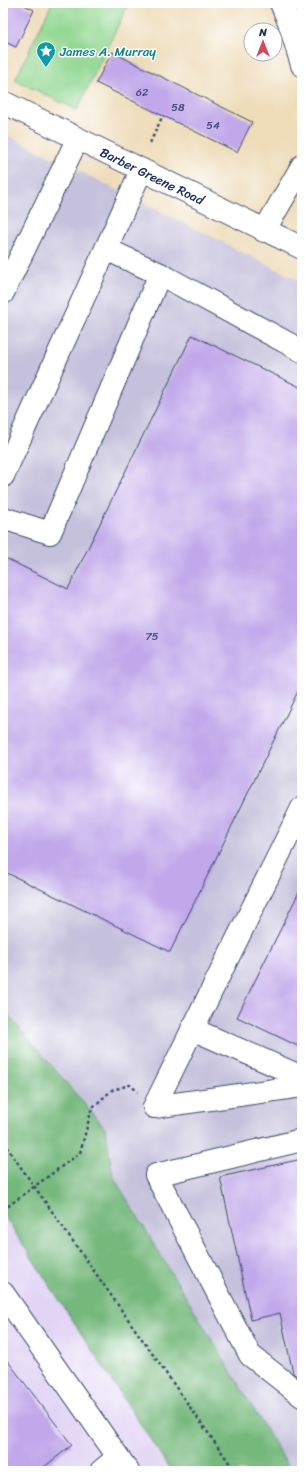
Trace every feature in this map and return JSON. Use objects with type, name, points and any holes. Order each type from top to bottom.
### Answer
[{"type":"street","points":[[281,3],[291,27],[302,65]]},
{"type":"street","name":"Barber Greene Road","points":[[3,102],[264,231],[302,248]]},
{"type":"street","points":[[3,292],[78,140]]},
{"type":"street","points":[[264,231],[302,166]]},
{"type":"street","points":[[3,476],[141,170]]},
{"type":"street","points":[[106,249],[160,274],[302,350]]},
{"type":"street","points":[[3,518],[50,533],[160,274]]},
{"type":"street","points":[[154,1107],[302,808]]},
{"type":"street","points":[[192,1029],[302,1078]]},
{"type":"street","points":[[154,1107],[302,1086]]},
{"type":"street","points":[[302,1140],[156,1175],[250,1355],[302,1396]]},
{"type":"street","points":[[3,1293],[123,1464],[100,1471]]},
{"type":"path","points":[[150,143],[163,115]]},
{"type":"path","points":[[3,1210],[80,1153],[92,1108],[112,1090],[130,1085],[154,1107]]},
{"type":"path","points":[[3,1142],[235,1471]]},
{"type":"shaded area","points":[[3,133],[302,282],[302,1471],[291,1471],[113,1176],[104,1128],[3,1009]]},
{"type":"shaded area","points":[[3,1214],[10,1224],[171,1471],[3,1471]]},
{"type":"green space","points":[[52,3],[129,3],[77,110],[15,80]]},
{"type":"green space","points":[[3,1009],[105,1128],[113,1176],[291,1471],[171,1471],[3,1214]]},
{"type":"building","points":[[3,3],[20,3],[34,10],[16,47],[3,41]]},
{"type":"building","points":[[112,52],[252,122],[237,152],[96,83]]},
{"type":"building","points":[[192,335],[302,388],[302,683],[170,952],[3,871],[3,557],[68,589]]},
{"type":"building","points":[[302,886],[302,1048],[237,1017]]},
{"type":"building","points":[[302,1159],[302,1377],[298,1377],[293,1373],[280,1313],[251,1320],[220,1177]]},
{"type":"building","points":[[3,1355],[72,1445],[39,1471],[3,1471]]},
{"type":"place","name":"James A. Murray","points":[[46,68]]}]
